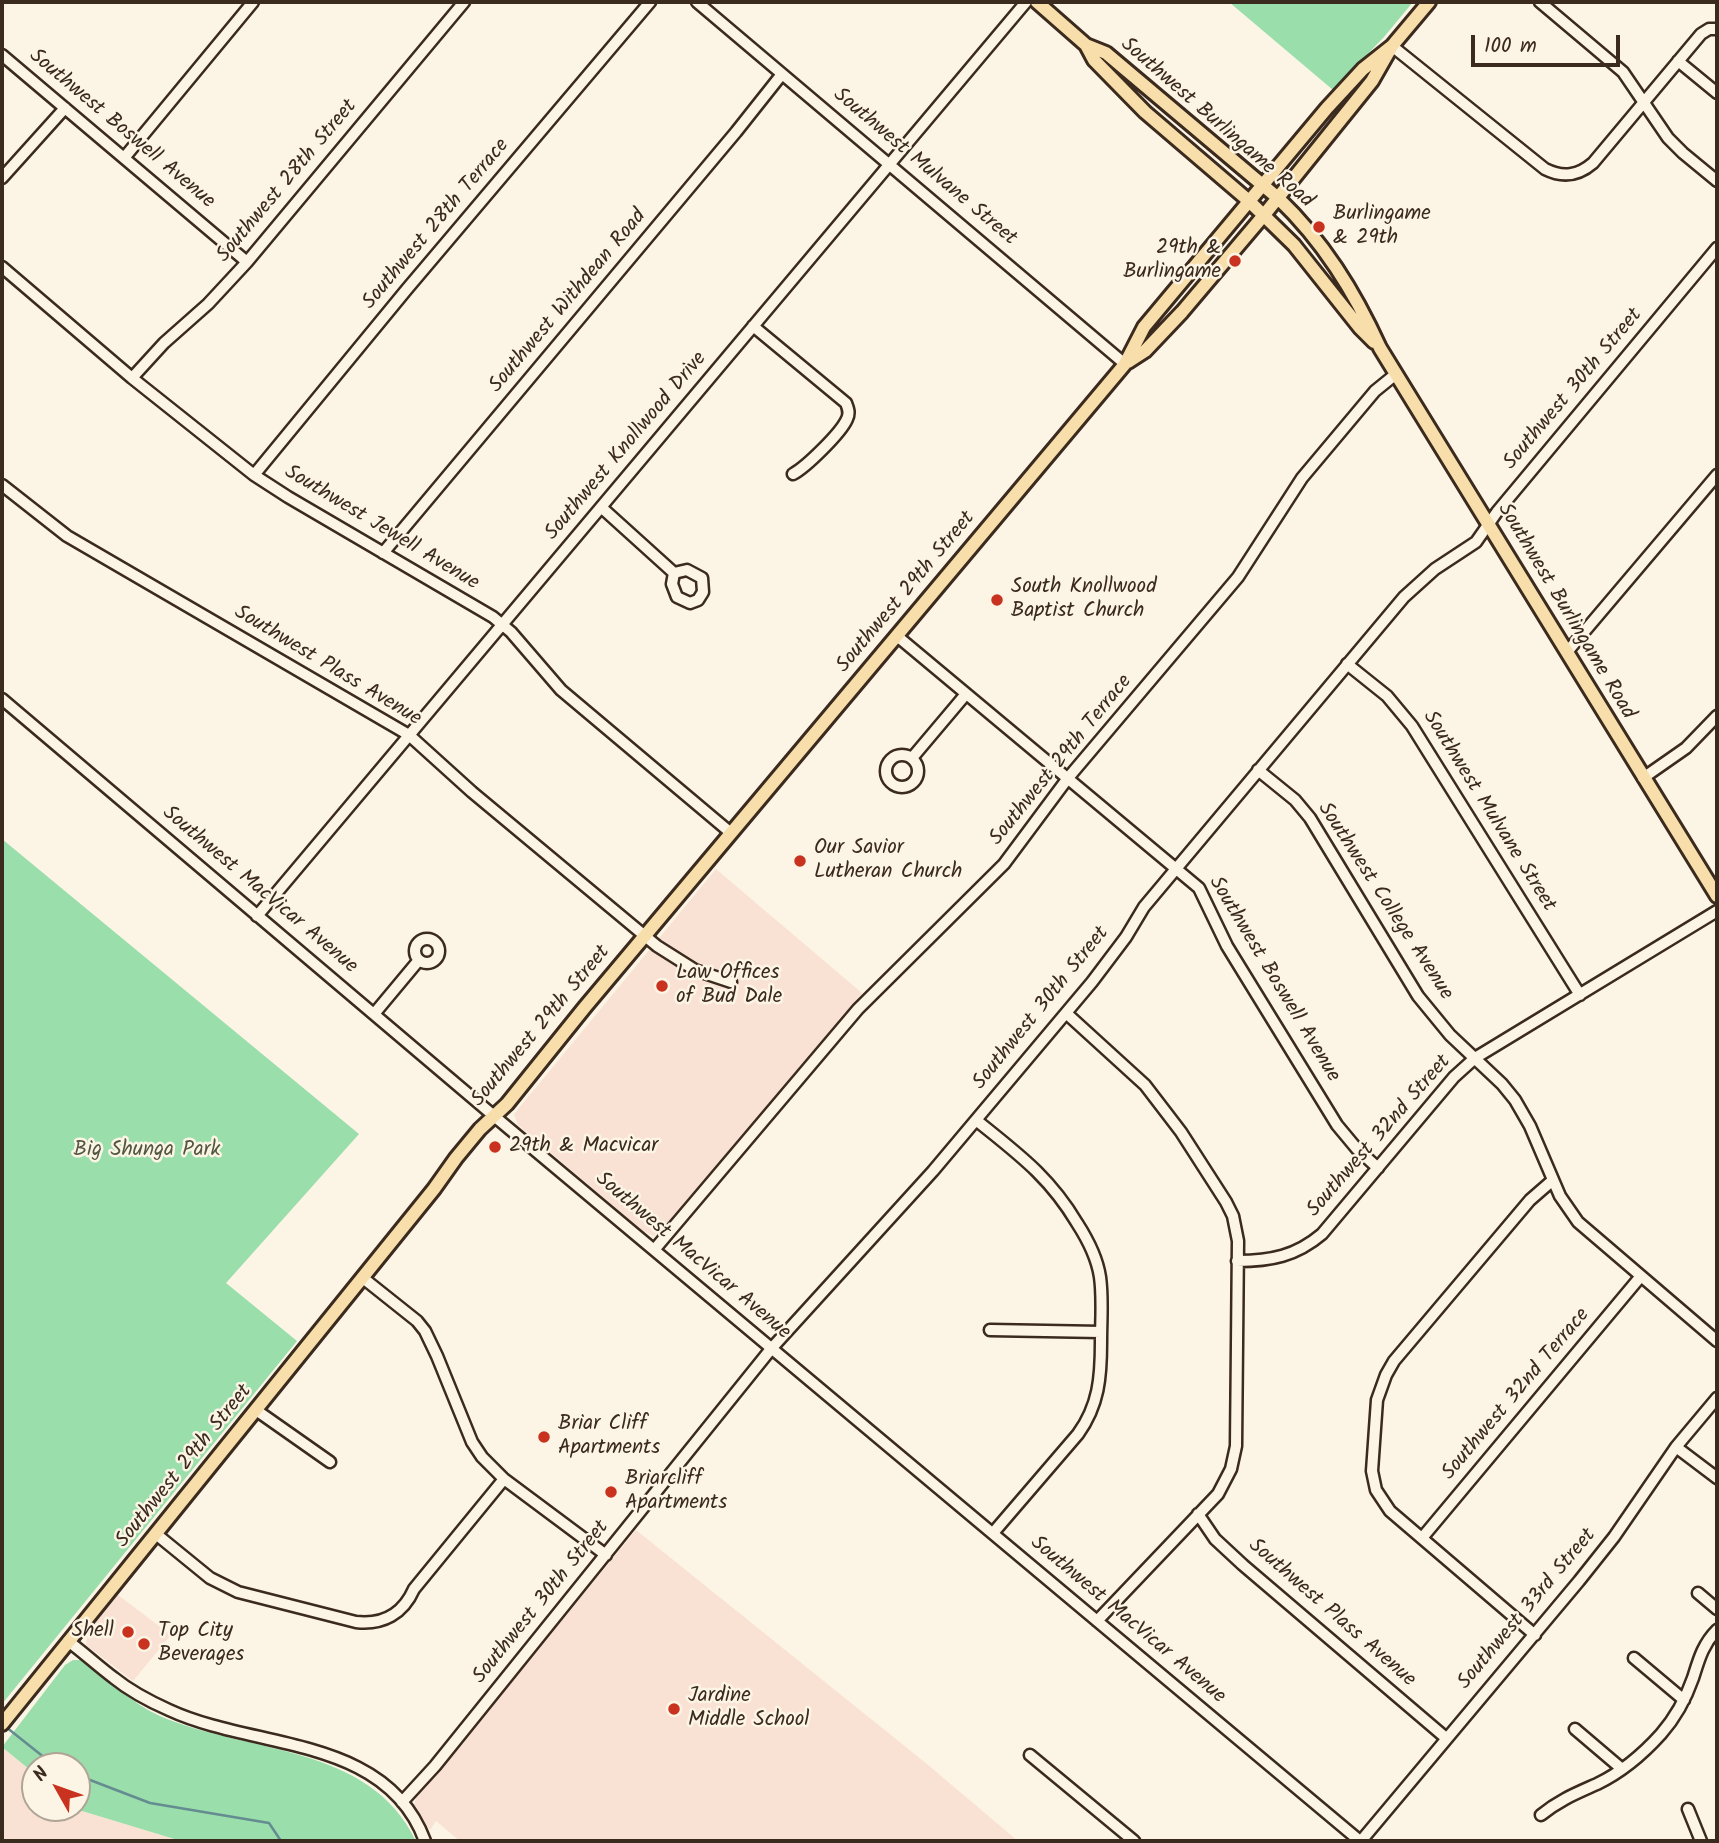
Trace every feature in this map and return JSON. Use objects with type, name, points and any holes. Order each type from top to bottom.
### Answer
[{"type":"main road","name":"Southwest Burlingame Road","points":[[1037,2],[1086,45],[1105,53],[1301,220],[1337,268],[1363,310],[1380,348],[1717,896]]},
{"type":"main road","name":"Southwest 29th Street","points":[[1125,365],[1145,351],[1182,312],[1265,215],[1372,81],[1392,46],[1429,2]]},
{"type":"main road","name":"Southwest Burlingame Road","points":[[1086,45],[1094,60],[1145,112],[1265,215],[1294,245],[1360,328],[1380,348]]},
{"type":"main road","name":"Southwest 29th Street","points":[[2,1724],[435,1189],[456,1158],[525,1083],[644,936],[1125,365],[1144,327],[1363,69],[1392,46]]},
{"type":"street","points":[[124,158],[253,2]]},
{"type":"street","name":"Southwest 28th Street","points":[[132,378],[247,262],[464,2]]},
{"type":"street","name":"Southwest 28th Terrace","points":[[254,475],[650,2]]},
{"type":"street","name":"Southwest Mulvane Street","points":[[697,2],[1125,365]]},
{"type":"street","name":"Southwest Knollwood Drive","points":[[257,916],[1026,2]]},
{"type":"street","points":[[1540,2],[1623,72],[1668,138],[1717,181]]},
{"type":"street","points":[[1392,46],[1545,169],[1566,175],[1578,173],[1593,163],[1701,34],[1717,28]]},
{"type":"street","name":"Southwest Boswell Avenue","points":[[2,55],[247,262]]},
{"type":"street","points":[[1678,61],[1717,93]]},
{"type":"street","name":"Southwest Withdean Road","points":[[383,552],[719,153],[782,74]]},
{"type":"street","points":[[2,178],[65,108]]},
{"type":"street","name":"Southwest 30th Street","points":[[402,1802],[433,1768],[771,1349],[976,1120],[1066,1013],[1105,965],[1144,907],[1347,664],[1404,597],[1435,569],[1476,542],[1717,248]]},
{"type":"street","name":"Southwest Jewell Avenue","points":[[2,267],[132,378],[254,475],[502,624],[561,690],[731,833]]},
{"type":"street","points":[[754,326],[846,403],[848,409],[845,422],[805,468],[793,474]]},
{"type":"street","name":"Southwest 29th Terrace","points":[[654,1250],[858,1009],[1004,864],[1068,778],[1238,577],[1302,478],[1376,391],[1396,374]]},
{"type":"street","points":[[1567,652],[1717,475]]},
{"type":"street","name":"Southwest Plass Avenue","points":[[2,485],[67,536],[409,735],[472,792],[644,936],[686,966],[731,982]]},
{"type":"street","points":[[601,507],[674,573]]},
{"type":"street","name":"Southwest Boswell Avenue","points":[[897,636],[1194,882],[1203,894],[1227,946],[1337,1125],[1378,1168]]},
{"type":"street","name":"Southwest Mulvane Street","points":[[1347,664],[1387,696],[1412,726],[1580,995]]},
{"type":"street","points":[[912,758],[966,694]]},
{"type":"street","name":"Southwest MacVicar Avenue","points":[[2,699],[771,1349],[1360,1841]]},
{"type":"street","points":[[1643,778],[1686,748],[1717,716]]},
{"type":"street","name":"Southwest College Avenue","points":[[1258,770],[1295,800],[1310,818],[1418,996],[1450,1035],[1515,1100],[1530,1126],[1560,1196],[1578,1222],[1717,1341]]},
{"type":"street","name":"Southwest 32nd Street","points":[[1237,1261],[1264,1261],[1285,1256],[1313,1242],[1454,1077],[1475,1058],[1494,1044],[1717,911]]},
{"type":"street","points":[[374,1014],[419,960]]},
{"type":"street","points":[[1066,1013],[1145,1085],[1181,1132],[1233,1216],[1238,1241],[1236,1446],[1231,1469],[1212,1502],[1097,1621]]},
{"type":"street","points":[[976,1120],[1038,1171],[1064,1200],[1095,1255],[1100,1276],[1101,1376],[1089,1417],[1078,1434],[993,1533]]},
{"type":"street","points":[[1535,1635],[1383,1503],[1374,1484],[1372,1471],[1374,1419],[1380,1390],[1394,1362],[1530,1200],[1553,1180]]},
{"type":"street","name":"Southwest 32nd Terrace","points":[[1422,1538],[1641,1276]]},
{"type":"street","points":[[363,1278],[417,1321],[425,1331],[472,1442],[482,1457],[504,1479],[606,1555]]},
{"type":"street","points":[[990,1330],[1101,1332]]},
{"type":"street","name":"Southwest 33rd Street","points":[[1360,1841],[1535,1635],[1614,1537],[1676,1447],[1717,1398]]},
{"type":"street","points":[[256,1410],[330,1462]]},
{"type":"street","points":[[1676,1447],[1717,1478]]},
{"type":"street","points":[[156,1534],[210,1578],[238,1592],[356,1622],[379,1622],[404,1607],[414,1589],[504,1479]]},
{"type":"street","name":"Southwest Plass Avenue","points":[[1198,1514],[1215,1539],[1243,1565],[1446,1738]]},
{"type":"street","points":[[1698,1592],[1717,1609]]},
{"type":"street","points":[[1541,1815],[1561,1799],[1622,1769],[1646,1750],[1663,1732],[1684,1700],[1701,1652],[1717,1630]]},
{"type":"street","points":[[68,1642],[116,1680],[168,1710],[210,1726],[342,1759],[375,1777],[402,1802],[425,1841]]},
{"type":"street","points":[[1634,1658],[1684,1700]]},
{"type":"street","points":[[1574,1729],[1622,1769]]},
{"type":"street","points":[[1030,1755],[1134,1841]]},
{"type":"street","points":[[1688,1809],[1700,1841]]},
{"type":"shaded area","points":[[716,869],[862,993],[659,1233],[653,1236],[643,1231],[518,1125],[514,1114]]},
{"type":"shaded area","name":"Jardine Middle School","points":[[636,1530],[927,1764],[1018,1841],[460,1841],[436,1821],[430,1830],[414,1805],[416,1798]]},
{"type":"shaded area","points":[[118,1595],[171,1635],[133,1681],[86,1645],[88,1631]]},
{"type":"shaded area","points":[[2,1747],[21,1763],[21,1822],[91,1822],[91,1814],[181,1841],[2,1841]]},
{"type":"green space","points":[[1229,2],[1413,2],[1333,90]]},
{"type":"green space","name":"Big Shunga Park","points":[[2,839],[359,1134],[226,1283],[297,1341],[2,1704]]},
{"type":"green space","points":[[73,1660],[81,1660],[129,1698],[160,1716],[337,1768],[368,1785],[395,1809],[416,1841],[181,1841],[91,1814],[91,1752],[21,1752],[21,1763],[2,1747],[65,1665]]},
{"type":"waterway","points":[[6,1727],[37,1752]]},
{"type":"waterway","points":[[91,1780],[150,1803],[269,1823],[281,1841]]},
{"type":"place","name":"Burlingame & 29th","points":[[1319,227]]},
{"type":"place","name":"29th & Burlingame","points":[[1235,261]]},
{"type":"place","name":"South Knollwood Baptist Church","points":[[997,600]]},
{"type":"place","name":"Our Savior Lutheran Church","points":[[800,861]]},
{"type":"place","name":"Law Offices of Bud Dale","points":[[662,986]]},
{"type":"place","name":"29th & Macvicar","points":[[495,1147]]},
{"type":"place","name":"Briar Cliff Apartments","points":[[544,1437]]},
{"type":"place","name":"Briarcliff Apartments","points":[[611,1492]]},
{"type":"place","name":"Shell","points":[[128,1632]]},
{"type":"place","name":"Top City Beverages","points":[[144,1644]]},
{"type":"place","name":"Jardine Middle School","points":[[674,1709]]}]
